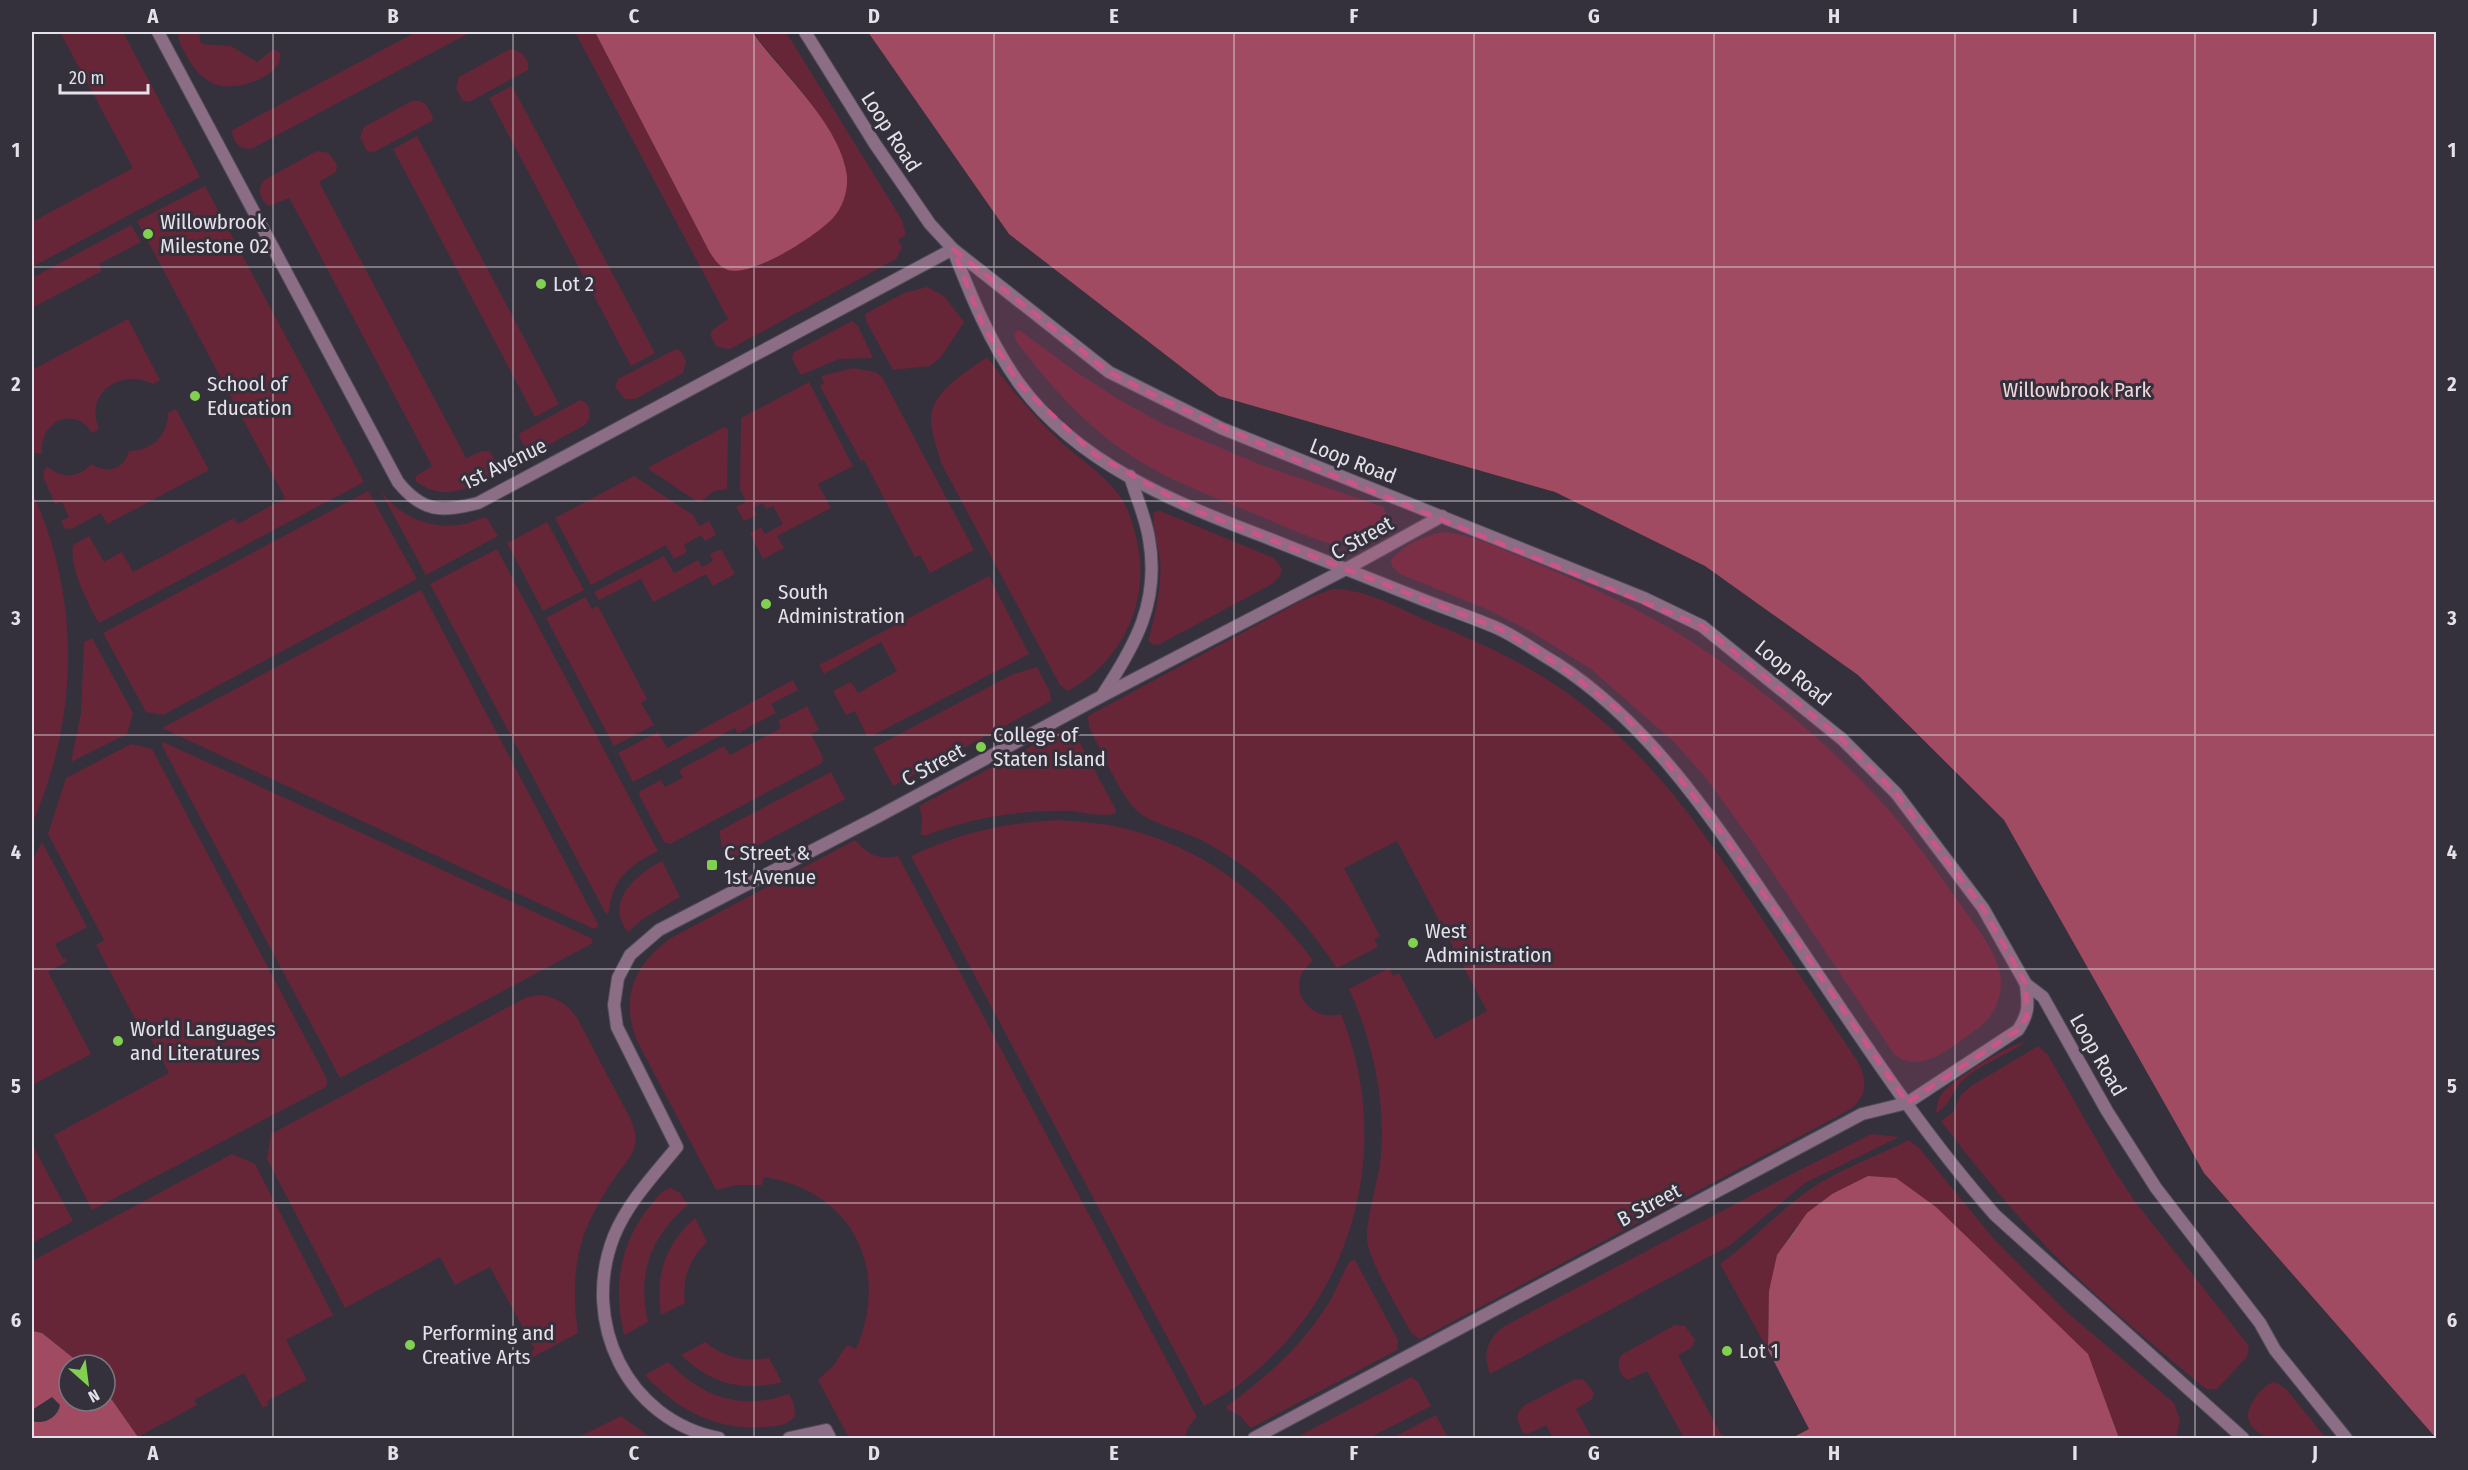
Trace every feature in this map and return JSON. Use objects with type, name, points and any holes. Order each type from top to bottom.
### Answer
[{"type":"street","name":"1st Avenue","points":[[158,32],[398,482],[408,494],[425,506],[444,509],[478,502],[953,249]]},
{"type":"street","name":"Loop Road","points":[[805,32],[903,187],[930,224],[953,249],[1109,372],[1221,428],[1644,598],[1702,626],[1797,700],[1842,739],[1896,794],[1983,908],[2026,984],[2043,997],[2107,1111],[2156,1188],[2260,1323],[2275,1350],[2346,1438]]},
{"type":"street","name":"Loop Road","points":[[953,249],[983,326],[1019,384],[1052,420],[1094,454],[1194,510],[1502,630],[1560,666],[1623,714],[1668,764],[1714,822],[1907,1103],[1972,1189],[1995,1215],[2243,1438]]},
{"type":"street","points":[[1102,696],[1140,633],[1149,600],[1153,564],[1149,536],[1130,476]]},
{"type":"street","name":"C Street","points":[[719,1438],[700,1435],[670,1419],[644,1396],[626,1375],[610,1345],[604,1316],[603,1281],[614,1236],[637,1194],[677,1147],[617,1028],[614,1005],[618,978],[630,955],[658,930],[879,816],[1442,516]]},
{"type":"street","name":"B Street","points":[[1254,1438],[1862,1114],[1907,1103],[2018,1030],[2027,1017],[2029,1006],[2026,984]]},
{"type":"street","points":[[789,1438],[828,1434]]},
{"type":"highlighted area","points":[[953,249],[1109,372],[1166,401],[1306,464],[1702,626],[1842,739],[1896,793],[1983,908],[2026,984],[2027,1017],[2018,1030],[1907,1103],[1714,822],[1668,764],[1623,714],[1560,666],[1502,630],[1194,510],[1094,454],[1019,384],[983,326]]},
{"type":"shaded area","points":[[60,32],[123,32],[200,177],[32,267],[32,222],[133,168]]},
{"type":"shaded area","points":[[179,32],[199,32],[201,44],[231,46],[257,62],[274,49],[280,53],[279,62],[275,69],[257,80],[235,86],[217,85],[207,80],[194,68],[180,43]]},
{"type":"shaded area","points":[[416,32],[471,32],[253,148],[241,147],[235,142],[232,130]]},
{"type":"shaded area","points":[[575,32],[595,32],[709,251],[757,267],[803,241],[833,218],[847,178],[844,164],[826,128],[801,90],[752,32],[786,32],[902,220],[906,235],[898,240],[902,248],[896,259],[730,349],[717,347],[711,337],[711,331],[728,319]]},
{"type":"shaded area","points":[[510,49],[524,56],[528,62],[528,70],[469,102],[462,100],[456,88],[459,77]]},
{"type":"shaded area","points":[[512,86],[655,353],[631,366],[489,98]]},
{"type":"shaded area","points":[[412,101],[426,104],[433,117],[432,121],[374,152],[367,151],[360,137],[364,127]]},
{"type":"shaded area","points":[[417,136],[559,404],[535,417],[393,149]]},
{"type":"shaded area","points":[[317,151],[329,153],[337,165],[336,172],[319,182],[466,458],[482,451],[490,452],[495,460],[494,471],[474,485],[456,491],[442,492],[435,491],[416,481],[416,476],[432,466],[304,225],[289,198],[269,206],[261,197],[260,187],[264,180]]},
{"type":"shaded area","points":[[205,186],[364,482],[99,623],[77,574],[73,545],[89,536],[104,562],[122,552],[133,572],[234,518],[238,524],[285,498],[137,221]]},
{"type":"shaded area","points":[[131,225],[141,242],[99,264],[102,271],[32,308],[32,278]]},
{"type":"shaded area","points":[[927,287],[944,296],[964,322],[941,357],[930,366],[893,370],[866,321],[865,314],[904,293]]},
{"type":"shaded area","points":[[128,319],[160,380],[153,384],[141,380],[118,381],[101,394],[97,404],[96,416],[99,429],[92,433],[77,420],[60,420],[46,432],[42,454],[32,452],[32,370]]},
{"type":"shaded area","points":[[852,321],[858,326],[873,358],[839,359],[801,375],[792,359],[794,352]]},
{"type":"shaded area","points":[[1019,330],[1076,372],[1159,422],[1261,465],[1383,507],[1388,517],[1345,543],[1336,545],[1205,494],[1161,473],[1133,457],[1084,419],[1042,374],[1016,341],[1014,333]]},
{"type":"shaded area","points":[[676,349],[680,350],[686,361],[683,373],[635,399],[625,399],[615,387],[618,379]]},
{"type":"shaded area","points":[[987,357],[1042,423],[1113,487],[1127,508],[1135,533],[1140,557],[1140,580],[1137,603],[1130,624],[1119,644],[1105,662],[1088,678],[1068,691],[1060,685],[941,463],[933,434],[931,417],[938,398],[961,375]]},
{"type":"shaded area","points":[[853,368],[875,372],[882,377],[974,550],[930,573],[920,555],[915,557],[864,460],[861,461],[820,386],[824,383],[821,376]]},
{"type":"shaded area","points":[[809,382],[853,466],[818,484],[831,508],[777,536],[784,548],[763,559],[750,533],[761,527],[765,534],[783,524],[773,506],[766,509],[763,503],[753,508],[757,515],[744,521],[736,507],[746,502],[740,489],[741,418]]},
{"type":"shaded area","points":[[580,400],[587,404],[590,411],[588,422],[585,425],[539,450],[529,449],[524,445],[519,436],[520,433]]},
{"type":"shaded area","points":[[176,409],[209,470],[107,524],[101,513],[73,528],[65,529],[61,521],[69,517],[62,502],[55,504],[44,479],[44,470],[48,467],[59,474],[71,475],[81,472],[91,464],[103,469],[119,466],[129,451],[144,448],[157,441],[165,429],[168,413]]},
{"type":"shaded area","points":[[724,427],[728,429],[727,489],[714,491],[699,503],[650,470],[649,467]]},
{"type":"shaded area","points":[[634,476],[693,515],[699,526],[709,521],[716,535],[705,541],[701,535],[684,545],[687,552],[674,559],[666,545],[591,585],[555,518]]},
{"type":"shaded area","points":[[379,488],[395,506],[416,519],[452,526],[486,517],[498,536],[426,575]]},
{"type":"shaded area","points":[[368,491],[417,579],[163,715],[146,712],[103,633]]},
{"type":"shaded area","points":[[32,492],[48,532],[59,573],[66,615],[68,658],[66,700],[59,742],[48,784],[32,824]]},
{"type":"shaded area","points":[[1160,511],[1274,558],[1282,569],[1279,577],[1272,584],[1160,644],[1153,645],[1149,638],[1158,598],[1160,558],[1153,516],[1154,512]]},
{"type":"shaded area","points":[[547,522],[584,590],[543,611],[507,543]]},
{"type":"shaded area","points":[[1443,532],[1463,535],[1493,545],[1640,611],[1729,667],[1814,736],[1854,773],[1897,820],[1931,863],[1994,956],[2001,982],[1999,997],[1993,1012],[1983,1024],[1947,1050],[1926,1060],[1915,1062],[1904,1060],[1894,1054],[1748,836],[1706,778],[1674,742],[1591,669],[1530,631],[1491,611],[1400,574],[1392,566],[1391,561],[1407,546]]},
{"type":"shaded area","points":[[497,549],[658,851],[637,863],[620,880],[612,895],[608,914],[430,584]]},
{"type":"shaded area","points":[[721,549],[735,574],[713,586],[706,574],[653,602],[641,579],[599,600],[594,592],[664,556],[674,573],[698,560],[702,567],[713,561],[710,554]]},
{"type":"shaded area","points":[[989,576],[1029,654],[872,736],[867,736],[855,711],[846,715],[833,691],[851,682],[858,693],[897,671],[881,642],[824,674],[819,665]]},
{"type":"shaded area","points":[[1332,589],[1372,596],[1492,649],[1565,691],[1608,726],[1655,773],[1697,825],[1856,1059],[1864,1079],[1861,1097],[1851,1109],[1420,1339],[1412,1334],[1379,1274],[1369,1249],[1367,1231],[1382,1141],[1380,1096],[1365,1030],[1349,989],[1389,968],[1393,976],[1399,973],[1435,1039],[1487,1011],[1397,841],[1344,868],[1380,936],[1374,939],[1378,947],[1337,968],[1294,912],[1262,881],[1224,853],[1203,841],[1150,819],[1136,810],[1117,782],[1089,727],[1088,716],[1301,601]]},
{"type":"shaded area","points":[[421,590],[599,926],[594,929],[162,728]]},
{"type":"shaded area","points":[[585,597],[592,609],[598,606],[647,699],[641,703],[654,725],[614,746],[546,618]]},
{"type":"shaded area","points":[[92,638],[133,713],[127,734],[71,762],[81,713],[84,642]]},
{"type":"shaded area","points":[[1037,667],[1050,692],[1051,701],[893,786],[873,748],[1013,674]]},
{"type":"shaded area","points":[[793,680],[798,690],[771,704],[776,713],[738,733],[735,728],[633,782],[618,753],[658,732],[667,748]]},
{"type":"shaded area","points":[[807,706],[819,730],[811,734],[823,758],[822,763],[670,844],[664,842],[639,795],[640,791],[661,780],[665,787],[683,778],[679,770],[724,746],[730,755],[781,728],[778,721]]},
{"type":"shaded area","points":[[1067,727],[1075,734],[1116,813],[1100,815],[1051,811],[1015,813],[980,819],[921,835],[922,816],[919,806]]},
{"type":"shaded area","points":[[163,742],[591,938],[593,943],[340,1078],[162,746]]},
{"type":"shaded area","points":[[131,744],[152,749],[326,1077],[327,1084],[326,1087],[92,1210],[54,1135],[169,1073],[144,1026],[140,1028],[96,945],[104,940],[48,834],[66,778]]},
{"type":"shaded area","points":[[831,772],[845,799],[734,858],[722,847],[719,831]]},
{"type":"shaded area","points":[[1059,820],[1113,826],[1159,839],[1210,864],[1255,897],[1275,916],[1313,960],[1303,971],[1300,981],[1302,998],[1314,1011],[1332,1016],[1341,1014],[1358,1069],[1364,1126],[1361,1182],[1348,1236],[1325,1287],[1293,1334],[1253,1374],[1204,1406],[911,856],[947,841],[983,830]]},
{"type":"shaded area","points":[[855,840],[879,857],[898,856],[1197,1417],[1188,1427],[1185,1438],[849,1438],[818,1380],[833,1366],[847,1345],[856,1349],[866,1319],[869,1290],[865,1263],[856,1238],[841,1216],[820,1198],[795,1185],[764,1177],[762,1185],[736,1185],[716,1190],[637,1041],[630,1010],[634,983],[640,971],[658,948],[671,938]]},
{"type":"shaded area","points":[[42,842],[87,927],[55,944],[63,959],[67,961],[48,972],[91,1054],[32,1085],[32,860]]},
{"type":"shaded area","points":[[662,861],[680,897],[644,918],[628,932],[622,921],[621,900],[633,881]]},
{"type":"shaded area","points":[[542,995],[562,1003],[577,1018],[630,1118],[636,1138],[632,1153],[603,1196],[583,1237],[577,1261],[575,1285],[578,1333],[531,1358],[529,1353],[535,1350],[490,1267],[455,1285],[440,1257],[345,1308],[267,1159],[271,1134],[527,997]]},
{"type":"shaded area","points":[[2025,1042],[1970,1074],[1959,1084],[1945,1106],[1936,1113],[1940,1096],[1950,1085],[2008,1048]]},
{"type":"shaded area","points":[[2038,1046],[2048,1055],[2112,1167],[2134,1200],[2249,1346],[2247,1357],[2217,1389],[2207,1389],[2202,1386],[2081,1281],[2029,1228],[1941,1121],[1953,1112],[1960,1096],[1971,1086]]},
{"type":"shaded area","points":[[1871,1134],[1899,1137],[1805,1183],[1729,1246],[1490,1374],[1487,1360],[1488,1348],[1493,1337],[1503,1327]]},
{"type":"shaded area","points":[[1909,1140],[1920,1149],[1993,1238],[2068,1313],[2174,1403],[2180,1420],[2176,1438],[2119,1438],[2104,1397],[1999,1270],[1936,1207],[1832,1194],[1811,1211],[1795,1228],[1776,1262],[1769,1301],[1768,1350],[1720,1264],[1814,1186]]},
{"type":"shaded area","points":[[32,1147],[73,1221],[32,1243]]},
{"type":"shaded area","points":[[232,1154],[255,1164],[333,1315],[286,1340],[307,1380],[267,1401],[268,1405],[263,1408],[244,1373],[194,1400],[197,1405],[138,1437],[117,1407],[117,1353],[67,1353],[42,1333],[32,1331],[32,1261]]},
{"type":"shaded area","points":[[671,1188],[680,1193],[688,1205],[664,1230],[650,1257],[644,1288],[648,1322],[624,1335],[619,1284],[625,1251],[631,1236],[650,1206],[662,1192]]},
{"type":"shaded area","points":[[695,1218],[707,1242],[691,1262],[688,1270],[684,1294],[685,1303],[661,1315],[661,1274],[669,1250]]},
{"type":"shaded area","points":[[1355,1260],[1398,1340],[1397,1350],[1251,1428],[1240,1416],[1227,1409],[1227,1406],[1268,1373],[1305,1336],[1330,1302],[1350,1261]]},
{"type":"shaded area","points":[[1675,1325],[1685,1326],[1695,1340],[1691,1348],[1678,1355],[1723,1438],[1684,1438],[1647,1371],[1628,1380],[1621,1372],[1619,1362],[1621,1355]]},
{"type":"shaded area","points":[[705,1342],[720,1352],[743,1359],[769,1358],[782,1382],[768,1385],[741,1385],[728,1383],[704,1373],[681,1355]]},
{"type":"shaded area","points":[[668,1362],[695,1384],[723,1398],[754,1401],[789,1394],[794,1404],[795,1416],[782,1425],[747,1427],[714,1422],[699,1416],[670,1398],[645,1375]]},
{"type":"shaded area","points":[[1411,1377],[1418,1382],[1431,1406],[1369,1438],[1295,1438]]},
{"type":"shaded area","points":[[1575,1379],[1584,1380],[1594,1393],[1591,1400],[1576,1409],[1592,1438],[1553,1438],[1546,1425],[1528,1434],[1523,1433],[1517,1418],[1519,1411],[1525,1405]]},
{"type":"shaded area","points":[[2275,1382],[2286,1389],[2326,1438],[2270,1439],[2252,1427],[2248,1416],[2251,1405],[2265,1387]]},
{"type":"shaded area","points":[[1436,1415],[1448,1438],[1392,1438]]},
{"type":"shaded area","points":[[621,1416],[651,1438],[577,1438]]},
{"type":"green space","points":[[595,32],[752,32],[808,100],[834,138],[847,176],[847,187],[837,214],[813,235],[768,261],[739,271],[722,267],[709,251]]},
{"type":"green space","name":"Willowbrook Park","points":[[868,32],[2436,32],[2436,1438],[2204,1173],[2004,820],[1858,675],[1705,566],[1555,492],[1219,396],[1009,234]]},
{"type":"green space","points":[[1868,1176],[1896,1178],[1936,1207],[2088,1354],[2119,1438],[1792,1438],[1809,1429],[1768,1350],[1769,1291],[1777,1255],[1807,1213],[1832,1194]]},
{"type":"green space","points":[[32,1331],[42,1333],[67,1353],[57,1353],[57,1402],[52,1397],[32,1410]]},
{"type":"green space","points":[[117,1407],[138,1437],[32,1438],[32,1421],[41,1422],[56,1414],[117,1413]]},
{"type":"place","name":"Willowbrook Milestone 02","points":[[148,234]]},
{"type":"place","name":"Lot 2","points":[[541,284]]},
{"type":"place","name":"School of Education","points":[[195,396]]},
{"type":"place","name":"South Administration","points":[[766,604]]},
{"type":"place","name":"College of Staten Island","points":[[981,747]]},
{"type":"place","name":"C Street & 1st Avenue","points":[[712,865]]},
{"type":"place","name":"West Administration","points":[[1413,943]]},
{"type":"place","name":"World Languages and Literatures","points":[[118,1041]]},
{"type":"place","name":"Performing and Creative Arts","points":[[410,1345]]},
{"type":"place","name":"Lot 1","points":[[1727,1351]]}]
